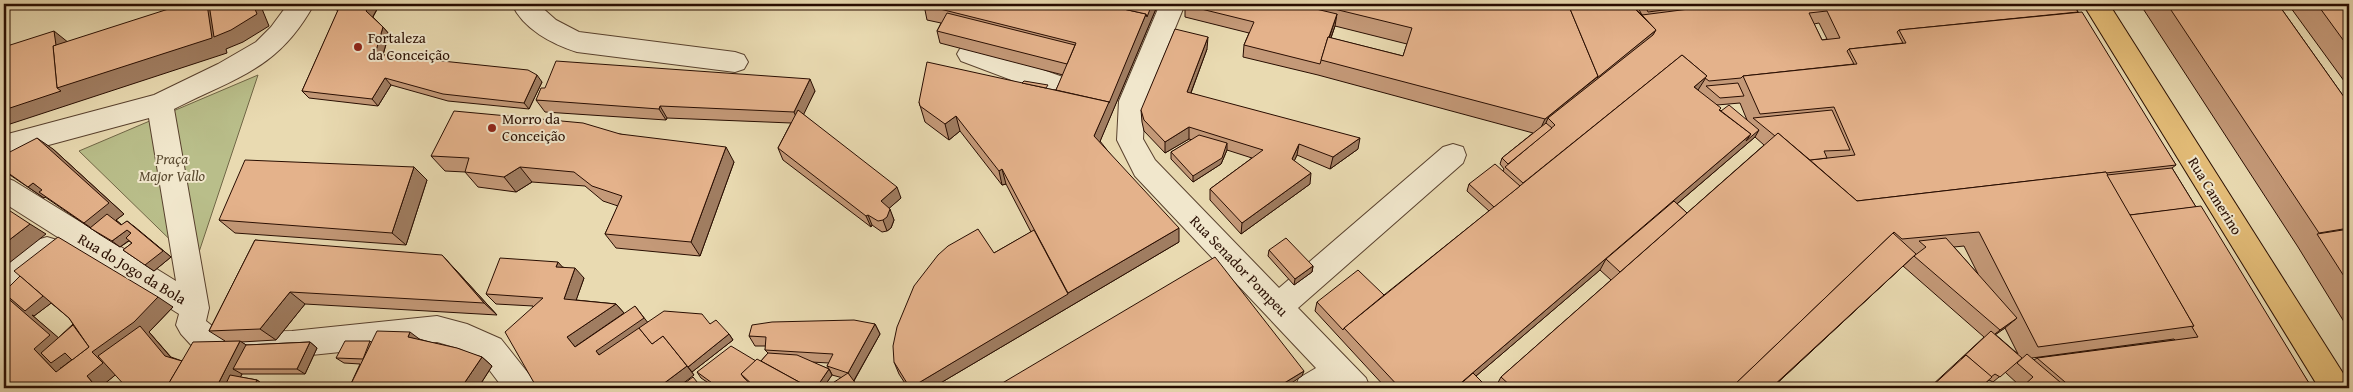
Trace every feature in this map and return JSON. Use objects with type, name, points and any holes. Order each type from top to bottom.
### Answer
[{"type":"main road","name":"Rua Camerino","points":[[2096,4],[2335,388]]},
{"type":"street","points":[[4,146],[160,104],[267,48],[301,4]]},
{"type":"street","points":[[524,4],[528,10],[560,36],[577,42],[735,62]]},
{"type":"street","name":"Rua Senador Pompeu","points":[[1172,4],[1132,101],[1123,108],[1130,140],[1145,168],[1346,379]]},
{"type":"street","points":[[970,54],[1065,89]]},
{"type":"street","points":[[160,104],[195,308]]},
{"type":"street","points":[[1278,307],[1453,155]]},
{"type":"street","name":"Rua do Jogo da Bola","points":[[4,189],[195,308],[191,325],[202,337],[217,345],[292,344],[437,329],[467,337],[491,349],[520,388]]},
{"type":"street","points":[[4,284],[69,231]]},
{"type":"street","points":[[1310,388],[1346,379]]},
{"type":"green space","name":"Praça Major Vallo","points":[[258,75],[195,264],[79,151]]},
{"type":"building","points":[[184,4],[207,4],[212,38],[57,88],[53,46]]},
{"type":"building","points":[[209,4],[253,4],[257,14],[231,30],[214,37]]},
{"type":"building","name":"Fortaleza da Conceição","points":[[331,4],[370,4],[366,11],[383,27],[375,54],[528,70],[537,75],[524,103],[443,94],[385,78],[372,99],[302,91],[338,10]]},
{"type":"building","points":[[924,4],[1101,4],[1146,14],[1109,103],[1056,90],[1076,43]]},
{"type":"building","points":[[1101,4],[1152,4],[1147,17],[1146,14]]},
{"type":"building","points":[[1185,4],[1295,4],[1337,14],[1320,64],[1244,45],[1254,22]]},
{"type":"building","points":[[1314,4],[1568,4],[1598,76],[1545,119],[1321,60],[1328,37],[1403,56],[1412,28]]},
{"type":"building","points":[[1568,4],[1630,4],[1656,30],[1597,78],[1598,76]]},
{"type":"building","points":[[1630,4],[1636,4],[1642,15]]},
{"type":"building","points":[[1644,4],[1710,4],[1648,12]]},
{"type":"building","points":[[1728,4],[2073,4],[2078,12],[1899,30],[1897,32],[1903,43],[1849,49],[1847,51],[1854,64],[1743,76],[1741,78],[1709,81],[1705,78],[1707,76],[1682,55],[1523,183],[1505,167],[1555,125],[1548,118],[1653,35],[1656,30],[1642,15]],"holes":[[[1827,11],[1840,38],[1822,40],[1809,13]]]},
{"type":"building","points":[[2167,4],[2278,4],[2349,104],[2349,228],[2319,233]]},
{"type":"building","points":[[2317,4],[2349,4],[2349,48]]},
{"type":"building","points":[[2082,12],[2176,165],[1857,201],[1810,160],[1855,155],[1834,107],[1760,114],[1743,76],[1857,64],[1849,49],[1906,43],[1899,30]]},
{"type":"building","points":[[947,13],[1075,45],[1067,64],[937,31]]},
{"type":"building","points":[[1175,29],[1208,37],[1187,92],[1360,138],[1333,157],[1299,144],[1292,159],[1311,173],[1242,223],[1210,189],[1263,150],[1189,127],[1165,142],[1144,120],[1141,110]]},
{"type":"building","points":[[54,31],[56,45],[53,46],[57,88],[61,91],[4,110],[4,47]]},
{"type":"building","points":[[1682,55],[1707,76],[1694,87],[1721,108],[1719,110],[1751,134],[1455,388],[1400,388],[1344,328]]},
{"type":"building","points":[[556,61],[810,79],[794,112],[660,106],[659,109],[536,100],[541,88],[545,88]]},
{"type":"building","points":[[927,62],[1109,102],[1094,136],[1179,228],[1068,293],[1002,169],[999,171],[956,116],[945,124],[920,106],[919,102]]},
{"type":"building","points":[[1024,81],[1048,85],[1046,88],[1022,83]]},
{"type":"building","points":[[1738,83],[1744,96],[1720,98],[1706,86]]},
{"type":"building","points":[[1729,105],[1759,130],[1746,141],[1751,134],[1721,111]]},
{"type":"building","points":[[798,110],[897,187],[881,201],[890,209],[887,217],[878,221],[868,215],[866,216],[778,148]]},
{"type":"building","points":[[1832,110],[1850,150],[1824,151],[1827,158],[1810,160],[1778,133],[1775,136],[1753,118]]},
{"type":"building","points":[[454,111],[583,123],[620,134],[726,147],[691,242],[605,234],[622,196],[592,186],[574,172],[520,167],[504,177],[465,172],[469,158],[431,156]]},
{"type":"building","points":[[1546,123],[1552,128],[1508,164],[1502,158]]},
{"type":"building","points":[[1778,133],[1857,201],[2106,172],[2194,326],[2038,347],[1979,232],[1902,239],[1894,232],[1731,388],[1513,388],[1501,377]]},
{"type":"building","points":[[1199,135],[1227,143],[1222,158],[1193,176],[1171,152]]},
{"type":"building","points":[[37,138],[109,203],[84,223],[39,192],[42,190],[33,183],[28,187],[4,170],[4,155]]},
{"type":"building","points":[[245,160],[414,167],[392,233],[219,220]]},
{"type":"building","points":[[1495,164],[1520,186],[1494,207],[1469,184]]},
{"type":"building","points":[[2172,168],[2196,207],[2130,215],[2107,175]]},
{"type":"building","points":[[1674,201],[1687,213],[1620,272],[1606,259]]},
{"type":"building","points":[[2201,206],[2312,388],[2072,388],[2037,358],[2198,337],[2192,327],[2194,326],[2130,215]]},
{"type":"building","points":[[4,207],[30,224],[4,244]]},
{"type":"building","points":[[107,214],[121,225],[127,221],[163,251],[145,265],[123,250],[132,243],[126,238],[131,233],[127,230],[112,241],[90,228]]},
{"type":"building","points":[[978,229],[994,253],[1034,230],[1068,294],[910,388],[894,362],[893,346],[897,327],[914,286],[938,255],[948,246]]},
{"type":"building","points":[[2349,229],[2349,284],[2317,234]]},
{"type":"building","points":[[1893,233],[1916,254],[1771,388],[1731,388]]},
{"type":"building","points":[[58,237],[158,297],[134,322],[92,352],[103,363],[87,376],[97,388],[4,388],[4,295],[50,335],[34,349],[56,372],[89,347],[69,318],[14,271]]},
{"type":"building","points":[[1286,238],[1313,266],[1295,279],[1269,250]]},
{"type":"building","points":[[1946,238],[2017,318],[2000,330],[1914,256],[1926,247],[1919,241]]},
{"type":"building","points":[[255,240],[442,255],[484,303],[290,292],[260,329],[209,331]]},
{"type":"building","points":[[1215,257],[1304,371],[1276,388],[994,388]]},
{"type":"building","points":[[500,258],[558,262],[556,267],[575,268],[564,299],[616,304],[567,337],[575,347],[635,306],[644,318],[596,351],[599,355],[639,328],[652,344],[663,336],[687,366],[663,384],[666,388],[537,388],[505,332],[543,298],[486,294]]},
{"type":"building","points":[[1358,270],[1384,295],[1343,330],[1317,302]]},
{"type":"building","points":[[20,276],[43,296],[25,311],[4,293]]},
{"type":"building","points":[[664,311],[702,314],[710,324],[716,320],[729,334],[688,367],[663,336],[652,344],[639,328]]},
{"type":"building","points":[[854,320],[875,324],[848,373],[827,366],[833,354],[765,350],[766,337],[749,336],[752,325],[772,322]]},
{"type":"building","points":[[73,325],[89,347],[72,360],[65,353],[51,363],[41,353]]},
{"type":"building","points":[[140,326],[165,356],[182,361],[166,388],[127,388],[98,356]]},
{"type":"building","points":[[377,331],[410,332],[408,337],[457,348],[482,357],[461,388],[349,388]]},
{"type":"building","points":[[1991,331],[2022,358],[2000,377],[1995,374],[1991,377],[1966,355],[1961,359]]},
{"type":"building","points":[[240,341],[216,388],[166,388],[193,342]]},
{"type":"building","points":[[345,341],[370,341],[363,359],[336,358]]},
{"type":"building","points":[[310,342],[297,369],[233,369],[246,345]]},
{"type":"building","points":[[731,346],[756,361],[741,374],[755,388],[719,388],[697,372]]},
{"type":"building","points":[[768,353],[797,355],[829,369],[816,388],[810,388],[761,361]]},
{"type":"building","points":[[2027,354],[2067,388],[2021,388],[2033,377],[2017,363]]},
{"type":"building","points":[[1966,355],[1992,377],[1980,388],[1930,388]]},
{"type":"building","points":[[757,359],[810,388],[756,388],[741,374]]},
{"type":"building","points":[[848,373],[859,388],[825,388]]},
{"type":"building","points":[[1473,373],[1488,388],[1456,388]]},
{"type":"building","points":[[230,375],[257,380],[253,388],[224,388]]},
{"type":"building","points":[[693,377],[702,388],[678,388]]},
{"type":"place","name":"Fortaleza da Conceição","points":[[358,47]]},
{"type":"place","name":"Morro da Conceição","points":[[492,128]]}]
